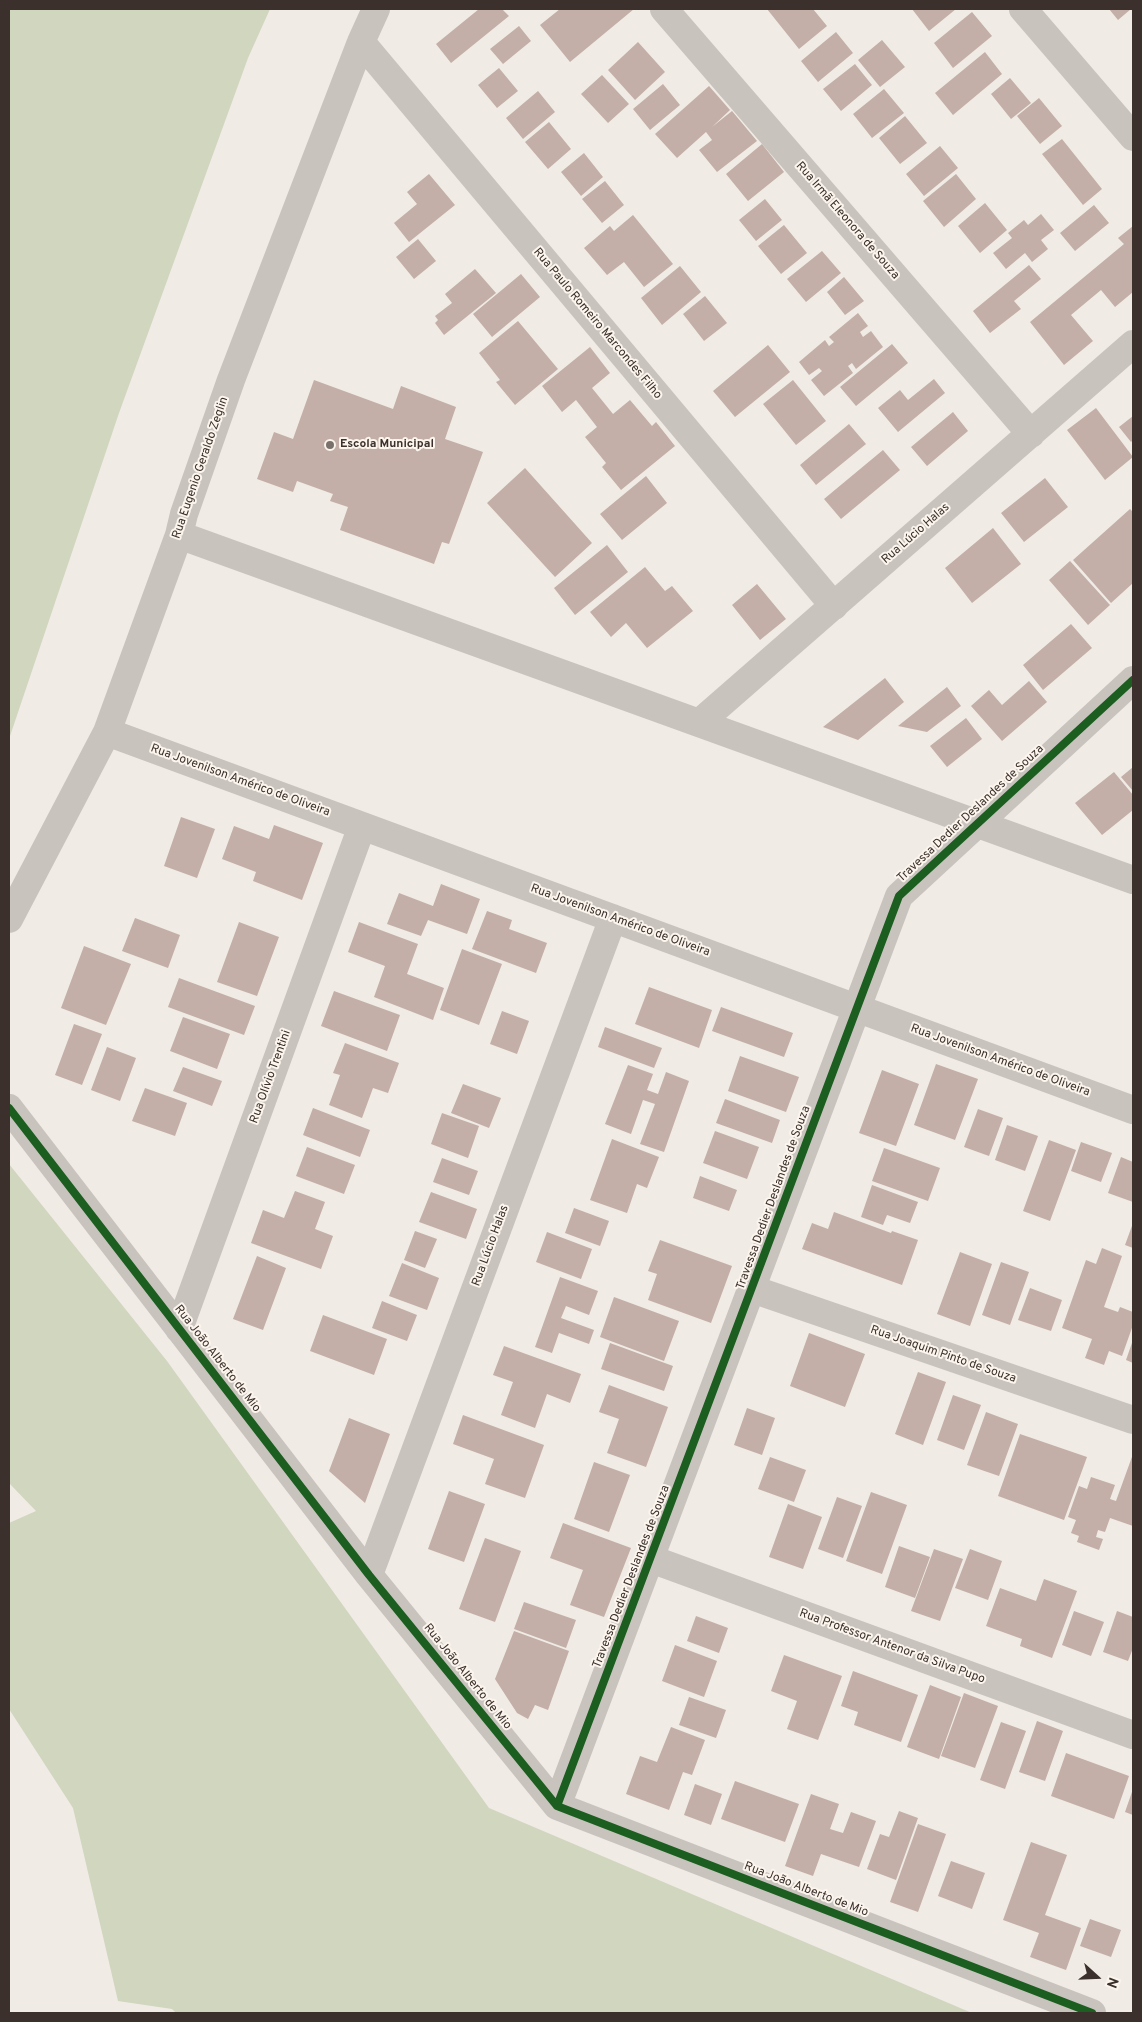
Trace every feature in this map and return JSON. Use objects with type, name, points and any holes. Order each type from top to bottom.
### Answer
[{"type":"street","name":"Rua Eugenio Geraldo Zeglin","points":[[9,919],[107,732],[179,535],[184,514],[232,380],[361,42],[376,9]]},
{"type":"street","name":"Rua Irmã Eleonora de Souza","points":[[664,9],[1031,434]]},
{"type":"street","points":[[1023,9],[1133,138]]},
{"type":"street","name":"Rua Paulo Romeiro Marcondes Filho","points":[[361,42],[834,606]]},
{"type":"street","name":"Rua Lúcio Halas","points":[[699,723],[1133,344]]},
{"type":"street","points":[[179,535],[1133,880]]},
{"type":"street","name":"Travessa Dedier Deslandes de Souza","points":[[557,1806],[899,896],[1133,680]]},
{"type":"street","name":"Rua Jovenilson Américo de Oliveira","points":[[107,732],[1133,1110]]},
{"type":"street","name":"Rua Olívio Trentini","points":[[179,1329],[362,826]]},
{"type":"street","name":"Rua Lúcio Halas","points":[[369,1574],[613,918]]},
{"type":"street","name":"Rua João Alberto de Mio","points":[[9,1108],[369,1574],[557,1806],[1092,2013]]},
{"type":"street","name":"Rua Joaquim Pinto de Souza","points":[[752,1289],[1133,1420]]},
{"type":"street","name":"Rua Professor Antenor da Silva Pupo","points":[[651,1559],[1133,1735]]},
{"type":"green space","points":[[9,9],[270,9],[248,58],[119,413],[9,739]]},
{"type":"green space","points":[[9,1164],[167,1361],[489,1808],[972,2013],[176,2013],[172,2009],[118,2001],[73,1808],[9,1709],[9,1523],[36,1511],[9,1483]]},
{"type":"building","points":[[479,9],[502,9],[509,16],[451,63],[436,44]]},
{"type":"building","points":[[560,9],[634,9],[570,62],[540,25]]},
{"type":"building","points":[[767,9],[813,9],[827,26],[799,49]]},
{"type":"building","points":[[912,9],[956,9],[929,31]]},
{"type":"building","points":[[1109,9],[1131,9],[1118,20]]},
{"type":"building","points":[[972,12],[992,36],[953,68],[934,43]]},
{"type":"building","points":[[519,26],[531,41],[503,64],[490,49]]},
{"type":"building","points":[[836,32],[853,53],[818,82],[801,61]]},
{"type":"building","points":[[882,40],[905,67],[880,87],[858,60]]},
{"type":"building","points":[[638,42],[665,72],[635,100],[608,70]]},
{"type":"building","points":[[985,52],[1002,74],[953,115],[935,93]]},
{"type":"building","points":[[855,64],[872,85],[841,111],[823,89]]},
{"type":"building","points":[[499,68],[518,91],[497,108],[478,85]]},
{"type":"building","points":[[602,75],[629,104],[608,123],[581,94]]},
{"type":"building","points":[[1010,78],[1031,103],[1011,119],[991,94]]},
{"type":"building","points":[[663,84],[680,105],[650,130],[633,109]]},
{"type":"building","points":[[709,86],[730,110],[712,127],[732,111],[757,141],[717,172],[699,150],[712,140],[706,132],[677,158],[655,134]]},
{"type":"building","points":[[884,89],[904,113],[872,138],[853,114]]},
{"type":"building","points":[[538,91],[555,112],[523,139],[506,118]]},
{"type":"building","points":[[1039,98],[1062,126],[1040,144],[1017,116]]},
{"type":"building","points":[[905,116],[927,143],[900,164],[879,138]]},
{"type":"building","points":[[549,122],[571,149],[548,169],[525,142]]},
{"type":"building","points":[[1062,139],[1102,189],[1083,205],[1042,154]]},
{"type":"building","points":[[762,144],[784,172],[748,201],[726,174]]},
{"type":"building","points":[[940,146],[958,168],[924,196],[906,174]]},
{"type":"building","points":[[584,153],[603,177],[581,196],[561,172]]},
{"type":"building","points":[[429,174],[455,205],[409,242],[394,223],[417,204],[407,192]]},
{"type":"building","points":[[956,174],[976,199],[944,227],[923,201]]},
{"type":"building","points":[[605,181],[624,205],[602,223],[582,199]]},
{"type":"building","points":[[765,199],[782,220],[756,241],[739,220]]},
{"type":"building","points":[[985,203],[1007,230],[980,253],[958,226]]},
{"type":"building","points":[[1094,205],[1109,223],[1075,251],[1060,233]]},
{"type":"building","points":[[1041,214],[1054,230],[1041,240],[1048,249],[1032,262],[1025,253],[1006,269],[993,253],[1012,238],[1008,233],[1024,220],[1028,225]]},
{"type":"building","points":[[633,215],[673,264],[644,287],[624,262],[607,275],[584,248],[610,226],[614,231]]},
{"type":"building","points":[[784,225],[807,253],[781,274],[758,246]]},
{"type":"building","points":[[1133,226],[1133,292],[1115,307],[1101,290],[1071,315],[1093,341],[1064,365],[1030,322],[1124,244],[1118,238]]},
{"type":"building","points":[[418,239],[436,261],[414,279],[396,257]]},
{"type":"building","points":[[822,251],[841,273],[806,302],[787,279]]},
{"type":"building","points":[[1029,265],[1041,279],[1014,301],[1021,309],[990,333],[973,311]]},
{"type":"building","points":[[680,266],[701,292],[662,325],[641,298]]},
{"type":"building","points":[[475,269],[496,293],[444,335],[435,323],[438,320],[435,316],[452,303],[445,294]]},
{"type":"building","points":[[521,274],[540,297],[492,337],[473,314]]},
{"type":"building","points":[[844,277],[864,301],[845,315],[827,292]]},
{"type":"building","points":[[705,296],[727,323],[704,341],[683,314]]},
{"type":"building","points":[[858,313],[868,326],[860,332],[863,337],[871,331],[883,347],[856,369],[852,363],[848,366],[853,373],[824,396],[811,380],[822,371],[819,368],[809,375],[799,362],[825,340],[829,346],[834,342],[829,337]]},
{"type":"building","points":[[518,321],[558,369],[515,405],[496,382],[500,380],[479,353]]},
{"type":"building","points":[[892,344],[908,363],[856,406],[840,387]]},
{"type":"building","points":[[768,345],[790,372],[735,417],[713,391]]},
{"type":"building","points":[[590,347],[610,373],[592,388],[613,414],[630,400],[652,426],[656,422],[675,446],[621,490],[602,467],[606,463],[585,437],[597,427],[576,400],[562,412],[542,386]]},
{"type":"building","points":[[934,379],[945,393],[898,432],[878,408],[900,390],[908,400]]},
{"type":"building","points":[[314,380],[393,409],[401,386],[456,407],[445,439],[483,452],[449,544],[442,542],[434,564],[340,530],[348,507],[330,501],[333,494],[297,481],[293,492],[257,479],[274,432],[293,439]]},
{"type":"building","points":[[793,380],[826,421],[796,445],[763,404]]},
{"type":"building","points":[[1096,408],[1133,457],[1105,480],[1067,430]]},
{"type":"building","points":[[953,412],[968,431],[927,466],[911,447]]},
{"type":"building","points":[[1133,416],[1133,440],[1131,442],[1119,427]]},
{"type":"building","points":[[849,424],[866,444],[816,485],[800,465]]},
{"type":"building","points":[[883,450],[900,470],[841,519],[824,499]]},
{"type":"building","points":[[525,468],[592,543],[555,577],[487,503]]},
{"type":"building","points":[[646,476],[667,503],[622,540],[600,514]]},
{"type":"building","points":[[1045,478],[1068,507],[1024,542],[1001,513]]},
{"type":"building","points":[[1130,509],[1133,512],[1133,583],[1111,603],[1073,560]]},
{"type":"building","points":[[993,528],[1021,564],[972,603],[945,568]]},
{"type":"building","points":[[607,545],[628,572],[575,615],[554,588]]},
{"type":"building","points":[[1070,561],[1110,605],[1088,625],[1049,580]]},
{"type":"building","points":[[645,567],[665,591],[672,586],[693,611],[647,648],[626,623],[611,637],[590,612]]},
{"type":"building","points":[[757,584],[786,619],[760,640],[732,605]]},
{"type":"building","points":[[1071,624],[1092,648],[1043,690],[1023,665]]},
{"type":"building","points":[[885,678],[904,702],[858,740],[823,727]]},
{"type":"building","points":[[1029,681],[1047,702],[1002,741],[971,706],[989,690],[1002,705]]},
{"type":"building","points":[[947,687],[961,706],[927,732],[898,726]]},
{"type":"building","points":[[966,718],[982,739],[947,767],[930,746]]},
{"type":"building","points":[[1133,767],[1133,791],[1121,777]]},
{"type":"building","points":[[1114,772],[1133,795],[1133,810],[1102,835],[1075,803]]},
{"type":"building","points":[[181,817],[215,829],[197,878],[164,866]]},
{"type":"building","points":[[274,825],[323,843],[302,900],[253,881],[256,872],[222,859],[234,826],[269,839]]},
{"type":"building","points":[[441,884],[480,899],[467,934],[428,920],[421,936],[387,924],[399,893],[433,906]]},
{"type":"building","points":[[487,911],[512,920],[509,929],[547,943],[536,973],[472,949]]},
{"type":"building","points":[[135,918],[180,935],[168,968],[122,951]]},
{"type":"building","points":[[239,922],[279,937],[257,996],[217,982]]},
{"type":"building","points":[[359,922],[418,944],[407,974],[444,988],[433,1020],[374,997],[385,966],[348,952]]},
{"type":"building","points":[[84,946],[131,964],[106,1025],[61,1008]]},
{"type":"building","points":[[462,949],[502,964],[479,1025],[440,1010]]},
{"type":"building","points":[[179,978],[255,1006],[244,1035],[168,1007]]},
{"type":"building","points":[[649,987],[712,1010],[699,1048],[635,1024]]},
{"type":"building","points":[[334,991],[400,1015],[387,1051],[321,1026]]},
{"type":"building","points":[[721,1007],[793,1033],[784,1057],[712,1031]]},
{"type":"building","points":[[502,1011],[529,1021],[517,1054],[490,1044]]},
{"type":"building","points":[[183,1017],[230,1034],[217,1069],[170,1051]]},
{"type":"building","points":[[74,1024],[102,1034],[82,1085],[55,1075]]},
{"type":"building","points":[[605,1027],[662,1048],[654,1068],[598,1047]]},
{"type":"building","points":[[345,1043],[399,1063],[388,1093],[373,1088],[362,1118],[329,1105],[340,1075],[333,1073]]},
{"type":"building","points":[[107,1047],[136,1058],[120,1101],[91,1090]]},
{"type":"building","points":[[740,1056],[799,1077],[786,1112],[728,1091]]},
{"type":"building","points":[[936,1064],[978,1079],[955,1140],[914,1125]]},
{"type":"building","points":[[628,1065],[653,1074],[647,1090],[658,1094],[666,1072],[689,1081],[664,1152],[640,1144],[655,1104],[643,1100],[631,1134],[605,1124]]},
{"type":"building","points":[[183,1067],[222,1081],[212,1106],[173,1091]]},
{"type":"building","points":[[882,1070],[919,1084],[896,1146],[859,1133]]},
{"type":"building","points":[[463,1084],[501,1098],[489,1128],[451,1113]]},
{"type":"building","points":[[145,1088],[187,1103],[175,1136],[132,1121]]},
{"type":"building","points":[[725,1099],[780,1120],[772,1143],[716,1123]]},
{"type":"building","points":[[313,1108],[370,1130],[360,1157],[303,1135]]},
{"type":"building","points":[[978,1109],[1003,1118],[989,1156],[964,1147]]},
{"type":"building","points":[[442,1113],[479,1126],[468,1158],[431,1144]]},
{"type":"building","points":[[1007,1125],[1038,1136],[1025,1171],[995,1160]]},
{"type":"building","points":[[715,1131],[759,1147],[747,1179],[703,1163]]},
{"type":"building","points":[[612,1139],[659,1157],[647,1188],[637,1184],[627,1213],[590,1200]]},
{"type":"building","points":[[1049,1140],[1076,1150],[1050,1221],[1023,1211]]},
{"type":"building","points":[[1081,1142],[1112,1153],[1101,1182],[1071,1171]]},
{"type":"building","points":[[307,1147],[355,1165],[344,1194],[296,1176]]},
{"type":"building","points":[[884,1148],[940,1168],[928,1201],[872,1181]]},
{"type":"building","points":[[1121,1157],[1133,1162],[1133,1202],[1108,1193]]},
{"type":"building","points":[[442,1158],[478,1171],[469,1195],[433,1182]]},
{"type":"building","points":[[700,1176],[737,1190],[729,1211],[693,1198]]},
{"type":"building","points":[[872,1185],[918,1202],[910,1223],[887,1215],[883,1225],[861,1217]]},
{"type":"building","points":[[295,1191],[325,1202],[315,1229],[333,1236],[321,1269],[251,1243],[263,1210],[284,1218]]},
{"type":"building","points":[[431,1192],[477,1209],[466,1239],[419,1222]]},
{"type":"building","points":[[574,1208],[609,1221],[600,1246],[565,1233]]},
{"type":"building","points":[[834,1212],[891,1233],[892,1231],[918,1240],[902,1285],[802,1249],[812,1223],[828,1229]]},
{"type":"building","points":[[1133,1223],[1133,1248],[1125,1245]]},
{"type":"building","points":[[415,1231],[437,1239],[425,1268],[404,1260]]},
{"type":"building","points":[[547,1232],[592,1249],[581,1279],[536,1262]]},
{"type":"building","points":[[660,1240],[732,1266],[711,1323],[648,1300],[657,1274],[648,1271]]},
{"type":"building","points":[[1102,1248],[1122,1256],[1104,1307],[1118,1312],[1120,1307],[1133,1312],[1133,1325],[1122,1356],[1109,1351],[1104,1365],[1085,1358],[1092,1339],[1062,1328],[1086,1260],[1096,1264]]},
{"type":"building","points":[[960,1252],[992,1264],[970,1326],[937,1314]]},
{"type":"building","points":[[257,1256],[286,1268],[263,1330],[233,1319]]},
{"type":"building","points":[[1001,1262],[1029,1272],[1010,1325],[982,1315]]},
{"type":"building","points":[[402,1263],[439,1278],[427,1310],[389,1296]]},
{"type":"building","points":[[560,1277],[598,1291],[589,1315],[566,1306],[561,1318],[594,1330],[589,1344],[559,1333],[552,1353],[535,1347]]},
{"type":"building","points":[[1030,1288],[1062,1300],[1051,1331],[1018,1320]]},
{"type":"building","points":[[614,1297],[679,1321],[664,1361],[600,1337]]},
{"type":"building","points":[[382,1301],[417,1315],[407,1341],[372,1328]]},
{"type":"building","points":[[323,1315],[387,1339],[374,1375],[310,1351]]},
{"type":"building","points":[[809,1333],[865,1354],[845,1407],[790,1386]]},
{"type":"building","points":[[1133,1340],[1133,1363],[1126,1360]]},
{"type":"building","points":[[610,1343],[673,1366],[664,1391],[601,1369]]},
{"type":"building","points":[[504,1346],[581,1374],[570,1403],[547,1394],[535,1428],[501,1415],[513,1382],[493,1375]]},
{"type":"building","points":[[918,1372],[946,1382],[923,1445],[895,1434]]},
{"type":"building","points":[[609,1385],[668,1407],[646,1467],[607,1453],[619,1419],[599,1412]]},
{"type":"building","points":[[953,1395],[981,1405],[964,1450],[937,1440]]},
{"type":"building","points":[[747,1408],[775,1418],[762,1455],[734,1445]]},
{"type":"building","points":[[986,1412],[1018,1424],[999,1476],[967,1465]]},
{"type":"building","points":[[463,1415],[544,1445],[525,1498],[485,1484],[494,1459],[453,1444]]},
{"type":"building","points":[[349,1418],[390,1434],[365,1503],[329,1471]]},
{"type":"building","points":[[1020,1434],[1087,1457],[1064,1520],[998,1496]]},
{"type":"building","points":[[1133,1454],[1133,1526],[1110,1518],[1105,1532],[1098,1530],[1096,1537],[1103,1539],[1099,1550],[1077,1542],[1079,1536],[1071,1533],[1076,1520],[1068,1517],[1079,1486],[1087,1489],[1091,1477],[1115,1485],[1110,1499],[1116,1501]]},
{"type":"building","points":[[770,1457],[806,1470],[794,1502],[758,1489]]},
{"type":"building","points":[[594,1462],[630,1475],[609,1532],[574,1519]]},
{"type":"building","points":[[449,1491],[485,1504],[464,1562],[428,1549]]},
{"type":"building","points":[[871,1492],[907,1505],[882,1574],[846,1561]]},
{"type":"building","points":[[837,1497],[862,1506],[843,1558],[818,1549]]},
{"type":"building","points":[[788,1504],[822,1517],[803,1569],[769,1557]]},
{"type":"building","points":[[563,1523],[631,1548],[604,1617],[570,1605],[583,1570],[550,1558]]},
{"type":"building","points":[[485,1538],[521,1551],[495,1622],[459,1609]]},
{"type":"building","points":[[899,1546],[930,1557],[915,1598],[885,1587]]},
{"type":"building","points":[[934,1549],[963,1559],[940,1621],[911,1611]]},
{"type":"building","points":[[970,1549],[1002,1561],[988,1600],[955,1588]]},
{"type":"building","points":[[1044,1579],[1077,1591],[1052,1658],[1020,1646],[1022,1639],[986,1626],[1000,1588],[1036,1601]]},
{"type":"building","points":[[524,1602],[576,1620],[566,1648],[514,1629]]},
{"type":"building","points":[[1074,1611],[1104,1622],[1091,1656],[1062,1645]]},
{"type":"building","points":[[1117,1611],[1133,1617],[1133,1648],[1128,1661],[1103,1652]]},
{"type":"building","points":[[696,1616],[728,1628],[719,1653],[687,1641]]},
{"type":"building","points":[[514,1631],[569,1651],[548,1710],[535,1705],[528,1719],[517,1713],[495,1679]]},
{"type":"building","points":[[675,1645],[717,1661],[704,1697],[662,1681]]},
{"type":"building","points":[[784,1655],[842,1676],[818,1740],[787,1729],[797,1701],[771,1691]]},
{"type":"building","points":[[853,1671],[918,1695],[901,1742],[854,1725],[858,1712],[841,1706]]},
{"type":"building","points":[[930,1685],[961,1697],[939,1759],[907,1747]]},
{"type":"building","points":[[964,1693],[998,1706],[975,1768],[941,1756]]},
{"type":"building","points":[[689,1697],[726,1710],[716,1738],[679,1725]]},
{"type":"building","points":[[1037,1721],[1063,1731],[1045,1781],[1019,1772]]},
{"type":"building","points":[[1001,1722],[1026,1731],[1005,1789],[980,1780]]},
{"type":"building","points":[[671,1727],[705,1740],[692,1775],[683,1772],[669,1810],[626,1794],[640,1756],[657,1762]]},
{"type":"building","points":[[1066,1753],[1129,1776],[1114,1819],[1051,1796]]},
{"type":"building","points":[[735,1781],[799,1804],[785,1842],[721,1819]]},
{"type":"building","points":[[695,1784],[722,1794],[711,1825],[684,1815]]},
{"type":"building","points":[[1133,1789],[1133,1815],[1125,1812]]},
{"type":"building","points":[[811,1794],[839,1804],[830,1829],[843,1833],[851,1812],[876,1821],[859,1867],[821,1854],[813,1876],[785,1866]]},
{"type":"building","points":[[899,1811],[918,1818],[896,1880],[867,1869],[880,1834],[889,1837]]},
{"type":"building","points":[[918,1824],[946,1834],[918,1912],[890,1902]]},
{"type":"building","points":[[1031,1842],[1067,1855],[1045,1915],[1081,1928],[1066,1970],[1030,1957],[1039,1933],[1003,1920]]},
{"type":"building","points":[[951,1861],[985,1873],[972,1909],[938,1896]]},
{"type":"building","points":[[1090,1919],[1121,1930],[1111,1957],[1080,1946]]},
{"type":"cycle path","points":[[557,1806],[899,896],[1133,680]]},
{"type":"cycle path","points":[[9,1108],[369,1575],[557,1806],[1092,2013]]},
{"type":"place","name":"Escola Municipal","points":[[330,445]]}]
